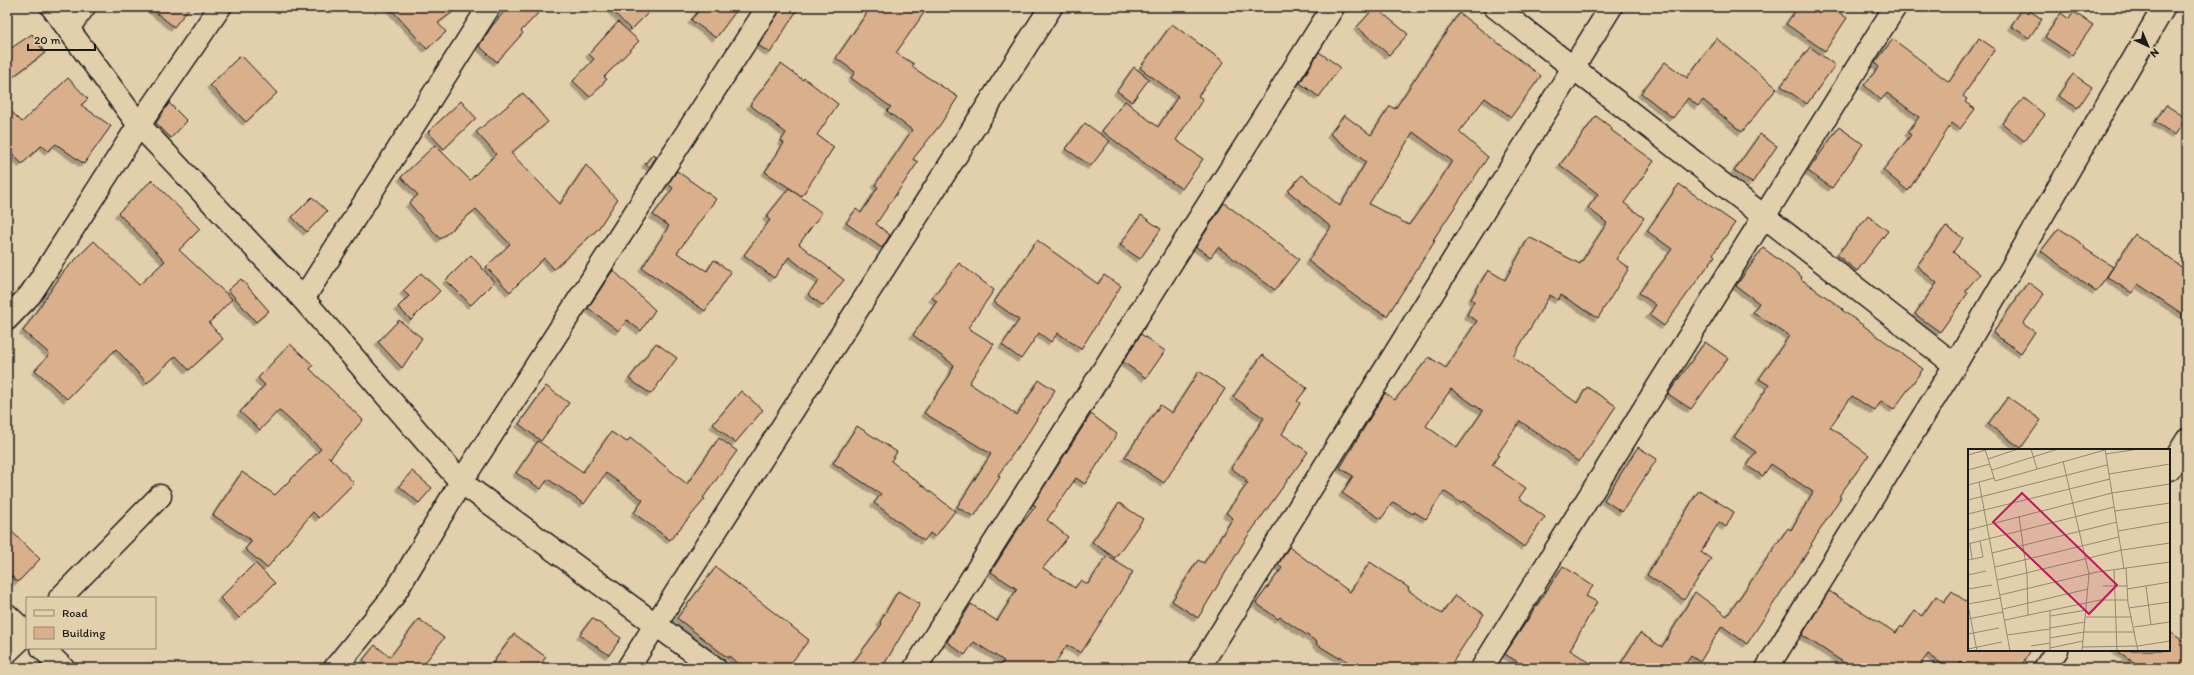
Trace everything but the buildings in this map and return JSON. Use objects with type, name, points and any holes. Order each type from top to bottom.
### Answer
[{"type":"street","points":[[52,7],[139,125],[303,299],[461,482],[715,668]]},
{"type":"street","points":[[68,28],[84,7]]},
{"type":"street","points":[[7,319],[30,295],[139,125],[220,7]]},
{"type":"street","points":[[303,299],[489,7]]},
{"type":"street","points":[[335,668],[392,598],[461,482],[768,7]]},
{"type":"street","points":[[628,668],[654,624],[1051,7]]},
{"type":"street","points":[[915,668],[1333,7]]},
{"type":"street","points":[[1495,7],[1955,365]]},
{"type":"street","points":[[1199,668],[1611,7]]},
{"type":"street","points":[[1482,668],[1895,7]]},
{"type":"street","points":[[1767,668],[1955,365],[2164,7]]},
{"type":"street","points":[[2170,467],[2187,440]]},
{"type":"street","points":[[61,597],[160,496]]},
{"type":"street","points":[[7,615],[26,632]]},
{"type":"street","points":[[7,652],[26,634]]},
{"type":"street","points":[[43,649],[63,668]]},
{"type":"street","points":[[2045,668],[2056,651]]}]
